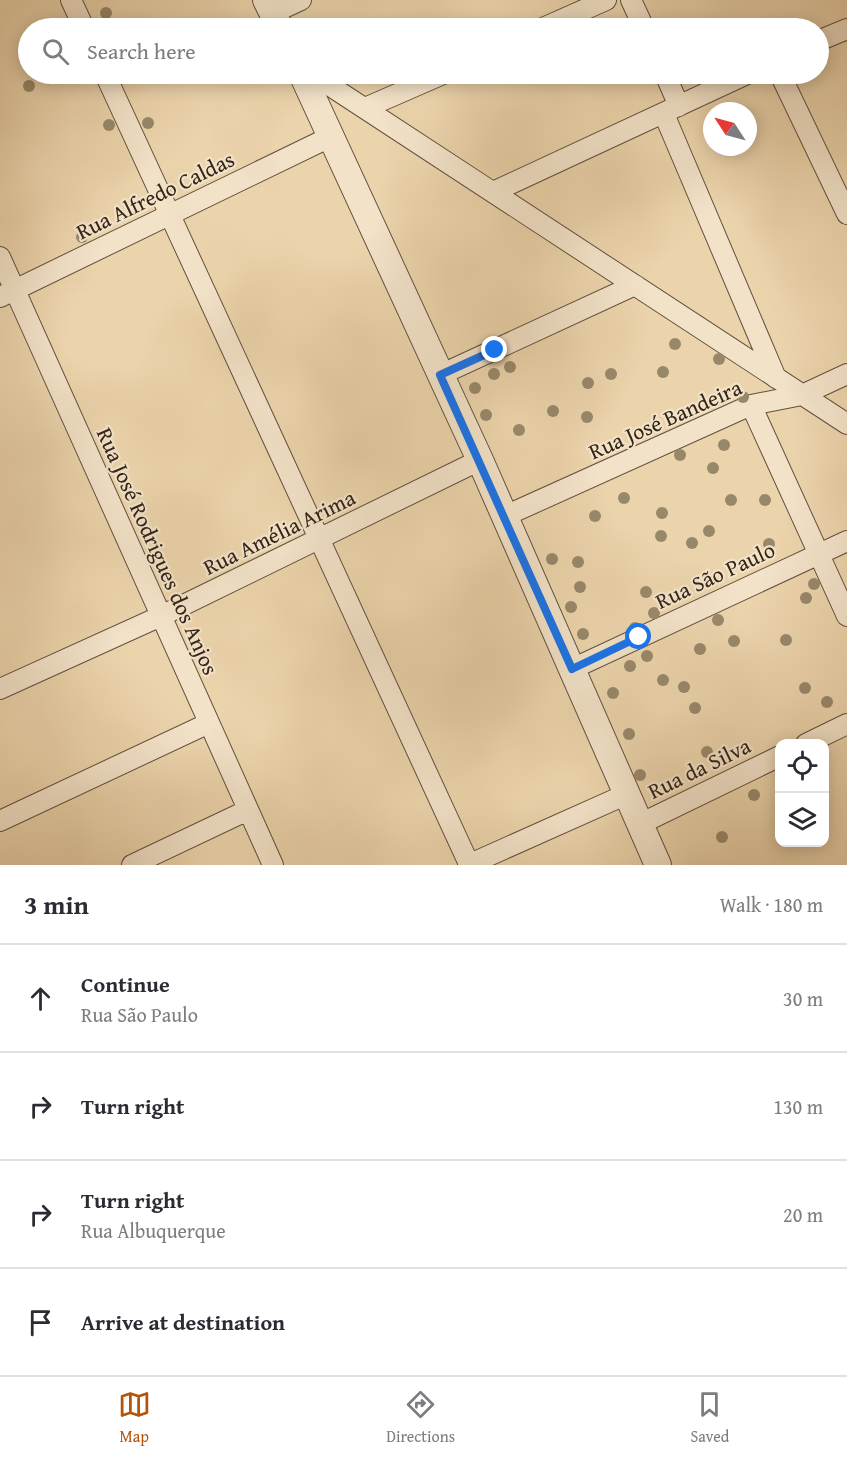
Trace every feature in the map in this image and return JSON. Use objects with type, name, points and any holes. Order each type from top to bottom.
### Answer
[{"type":"street","points":[[71,0],[79,18]]},
{"type":"street","points":[[273,14],[301,0]]},
{"type":"street","points":[[566,18],[606,0]]},
{"type":"street","points":[[631,0],[639,18]]},
{"type":"street","points":[[829,37],[847,29]]},
{"type":"street","points":[[110,84],[469,865],[627,794]]},
{"type":"street","points":[[306,84],[480,460],[658,865]]},
{"type":"street","points":[[328,84],[847,424]]},
{"type":"street","points":[[365,108],[420,84]]},
{"type":"street","points":[[667,84],[672,110],[776,378]]},
{"type":"street","points":[[493,192],[726,84]]},
{"type":"street","points":[[785,84],[847,214]]},
{"type":"street","name":"Rua Alfredo Caldas","points":[[7,293],[330,137]]},
{"type":"street","name":"Rua José Rodrigues dos Anjos","points":[[0,257],[7,293],[161,616],[273,865]]},
{"type":"street","points":[[440,375],[634,285]]},
{"type":"street","name":"Rua José Bandeira","points":[[505,516],[751,405],[802,395],[847,374]]},
{"type":"street","points":[[751,405],[847,616]]},
{"type":"street","name":"Rua Amélia Arima","points":[[0,689],[161,616],[480,460]]},
{"type":"street","name":"Rua São Paulo","points":[[572,669],[847,541]]},
{"type":"street","points":[[0,821],[209,723]]},
{"type":"street","points":[[816,739],[847,724]]},
{"type":"street","name":"Rua da Silva","points":[[640,824],[775,758]]},
{"type":"street","points":[[132,865],[248,810]]},
{"type":"route","points":[[495,350],[440,375],[572,669],[639,637]]}]
